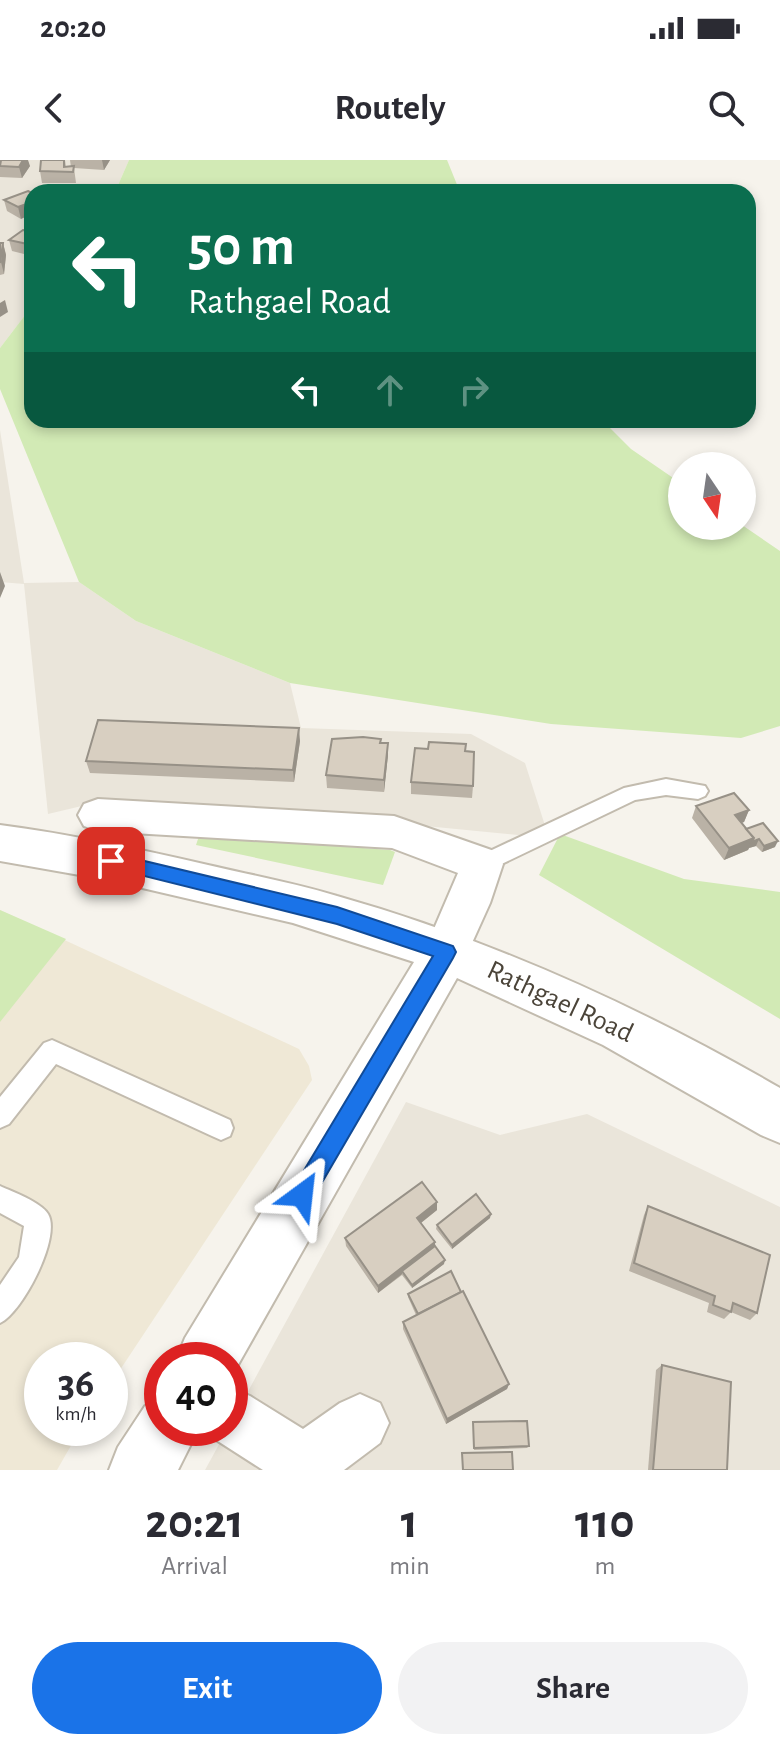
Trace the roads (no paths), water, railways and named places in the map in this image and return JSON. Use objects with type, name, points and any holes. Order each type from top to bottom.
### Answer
[{"type":"street","points":[[98,815],[394,832],[482,864],[469,903],[446,952],[381,1058],[217,1342]]},
{"type":"street","name":"Rathgael Road","points":[[0,843],[111,861],[307,908],[446,952],[548,992],[709,1074],[780,1117]]},
{"type":"street","points":[[248,1428],[307,1466],[360,1423]]},
{"type":"street","points":[[141,1470],[156,1446]]},
{"type":"lane","points":[[482,864],[631,793],[666,787],[698,791]]},
{"type":"lane","points":[[0,1116],[52,1051],[221,1128]]},
{"type":"lane","points":[[0,1199],[38,1220],[31,1262],[0,1309]]}]
